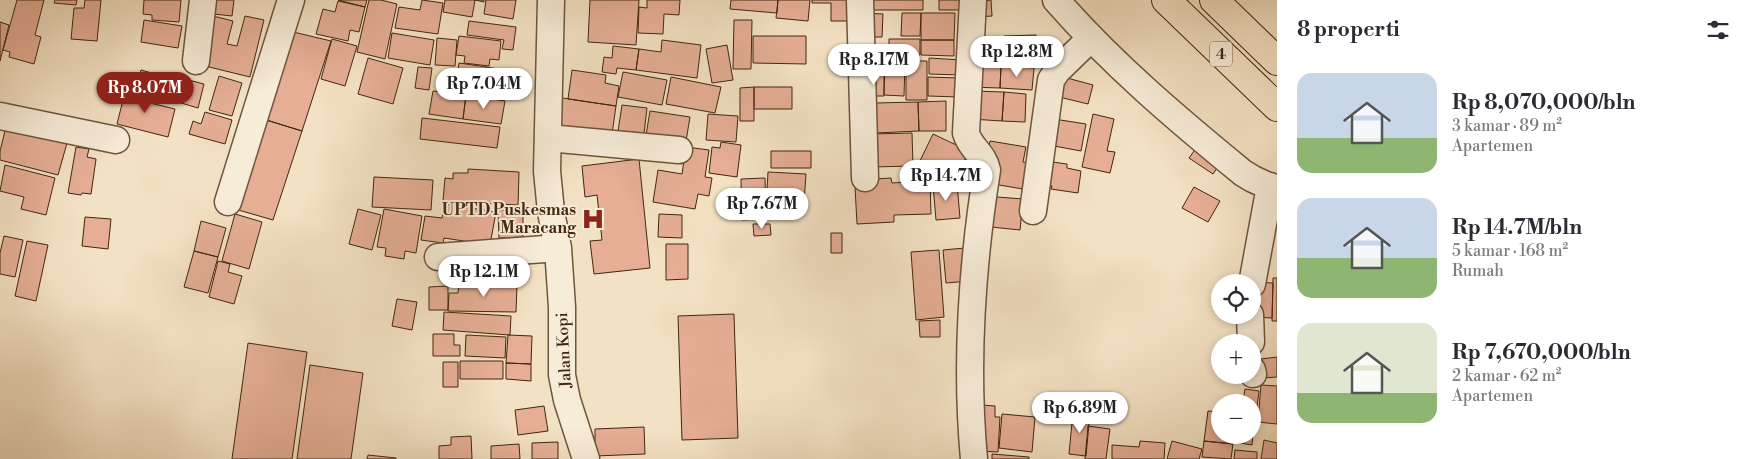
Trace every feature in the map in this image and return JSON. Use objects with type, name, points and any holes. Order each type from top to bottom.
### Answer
[{"type":"highway","name":"4","points":[[1166,0],[1277,107]]},
{"type":"highway","name":"4","points":[[1214,0],[1277,61]]},
{"type":"street","points":[[196,61],[203,0]]},
{"type":"street","points":[[228,202],[291,0]]},
{"type":"street","name":"Jalan Kopi","points":[[551,0],[548,189],[558,248],[562,307],[562,375],[567,400],[586,459]]},
{"type":"street","points":[[860,0],[865,178]]},
{"type":"street","points":[[973,0],[966,133],[968,142],[985,161],[987,170],[978,223],[973,275],[970,346],[974,459]]},
{"type":"street","points":[[1056,0],[1091,38],[1161,105],[1253,180],[1273,188],[1254,274]]},
{"type":"street","points":[[1033,211],[1051,80],[1091,38]]},
{"type":"street","points":[[0,116],[116,140]]},
{"type":"street","points":[[548,138],[679,150]]},
{"type":"street","points":[[438,257],[558,248]]},
{"type":"building","points":[[17,0],[44,0],[35,35],[41,37],[34,64],[9,57],[10,52],[3,50]]},
{"type":"building","points":[[55,0],[77,0],[76,5],[54,3]]},
{"type":"building","points":[[85,0],[101,0],[97,41],[71,39],[74,8],[84,8]]},
{"type":"building","points":[[144,0],[181,0],[179,22],[152,20],[152,15],[143,14]]},
{"type":"building","points":[[207,0],[234,0],[232,16],[205,13]]},
{"type":"building","points":[[338,0],[367,0],[365,7]]},
{"type":"building","points":[[369,0],[381,0],[397,4],[385,59],[357,52]]},
{"type":"building","points":[[422,0],[443,3],[438,34],[395,28],[399,7],[420,10]]},
{"type":"building","points":[[445,0],[475,0],[472,17],[443,12]]},
{"type":"building","points":[[486,0],[516,0],[513,19],[484,14]]},
{"type":"building","points":[[590,0],[639,0],[636,45],[588,42]]},
{"type":"building","points":[[647,0],[680,0],[679,15],[664,14],[663,34],[638,33],[639,7],[647,8]]},
{"type":"building","points":[[731,0],[778,0],[777,13],[730,9]]},
{"type":"building","points":[[778,0],[810,0],[808,21],[776,18]]},
{"type":"building","points":[[812,0],[851,0],[851,21],[831,21],[831,3],[812,3]]},
{"type":"building","points":[[864,0],[923,0],[923,10],[864,10]]},
{"type":"building","points":[[939,0],[964,0],[964,10],[939,10]]},
{"type":"building","points":[[991,0],[992,16],[975,17],[974,2]]},
{"type":"building","points":[[338,1],[365,7],[359,32],[350,30],[348,41],[316,34],[323,9],[335,12]]},
{"type":"building","points":[[862,13],[883,14],[882,37],[862,37]]},
{"type":"building","points":[[902,13],[921,13],[920,36],[901,36]]},
{"type":"building","points":[[921,13],[955,13],[954,40],[921,40]]},
{"type":"building","points":[[209,15],[233,21],[227,44],[237,46],[245,16],[264,20],[250,77],[197,64]]},
{"type":"building","points":[[144,20],[182,26],[178,48],[141,42]]},
{"type":"building","points":[[734,20],[752,20],[751,69],[733,69]]},
{"type":"building","points":[[469,21],[516,27],[513,50],[502,49],[504,40],[467,35]]},
{"type":"building","points":[[0,22],[9,25],[0,61]]},
{"type":"building","points":[[289,31],[331,41],[302,131],[263,119]]},
{"type":"building","points":[[392,33],[434,40],[430,65],[388,58]]},
{"type":"building","points":[[1036,35],[1036,47],[1046,47],[1046,64],[1004,65],[1004,36]]},
{"type":"building","points":[[459,36],[501,41],[499,60],[490,59],[489,66],[464,63],[465,56],[456,55]]},
{"type":"building","points":[[753,36],[806,36],[806,64],[753,63]]},
{"type":"building","points":[[972,37],[998,38],[997,64],[971,63]]},
{"type":"building","points":[[437,38],[457,40],[455,66],[435,65]]},
{"type":"building","points":[[332,39],[357,46],[345,86],[321,79]]},
{"type":"building","points":[[889,39],[920,39],[920,55],[889,55]]},
{"type":"building","points":[[662,40],[701,45],[697,78],[636,70],[639,49],[661,52]]},
{"type":"building","points":[[863,40],[874,40],[875,59],[883,59],[883,73],[863,73]]},
{"type":"building","points":[[921,40],[954,40],[954,56],[921,55]]},
{"type":"building","points":[[727,45],[733,80],[712,83],[706,49]]},
{"type":"building","points":[[613,46],[639,49],[636,70],[617,68],[616,74],[602,72],[604,57],[612,58]]},
{"type":"building","points":[[368,58],[403,68],[393,104],[358,94]]},
{"type":"building","points":[[929,58],[962,60],[961,75],[929,74]]},
{"type":"building","points":[[906,61],[927,61],[927,100],[906,100]]},
{"type":"building","points":[[459,63],[486,67],[482,93],[455,88]]},
{"type":"building","points":[[885,64],[905,64],[904,96],[884,95]]},
{"type":"building","points":[[971,65],[1001,66],[1000,88],[970,87]]},
{"type":"building","points":[[1001,66],[1034,68],[1032,90],[1000,88]]},
{"type":"building","points":[[418,67],[432,68],[429,90],[415,88]]},
{"type":"building","points":[[486,67],[511,71],[507,97],[482,93]]},
{"type":"building","points":[[141,70],[176,80],[172,96],[137,86]]},
{"type":"building","points":[[572,70],[606,75],[605,83],[619,86],[616,106],[568,99]]},
{"type":"building","points":[[623,72],[667,80],[662,105],[618,97]]},
{"type":"building","points":[[884,75],[884,96],[863,96],[863,76]]},
{"type":"building","points":[[1056,75],[1093,85],[1088,104],[1051,95]]},
{"type":"building","points":[[219,76],[242,83],[232,116],[209,110]]},
{"type":"building","points":[[177,77],[204,84],[198,108],[171,100]]},
{"type":"building","points":[[671,77],[721,87],[715,113],[666,104]]},
{"type":"building","points":[[928,77],[959,78],[959,97],[928,96]]},
{"type":"building","points":[[754,87],[754,121],[740,121],[740,88]]},
{"type":"building","points":[[754,87],[792,87],[792,109],[754,109]]},
{"type":"building","points":[[126,88],[149,93],[146,102],[175,109],[168,137],[117,124]]},
{"type":"building","points":[[433,91],[466,95],[463,119],[429,114]]},
{"type":"building","points":[[973,91],[1004,92],[1002,121],[971,119]]},
{"type":"building","points":[[1004,92],[1026,94],[1025,122],[1002,121]]},
{"type":"building","points":[[466,95],[505,101],[501,124],[463,119]]},
{"type":"building","points":[[556,97],[616,106],[612,134],[551,133]]},
{"type":"building","points":[[946,101],[946,131],[919,131],[918,102]]},
{"type":"building","points":[[918,102],[919,131],[875,133],[875,103]]},
{"type":"building","points":[[622,105],[647,108],[643,142],[617,138]]},
{"type":"building","points":[[650,111],[690,117],[686,141],[646,135]]},
{"type":"building","points":[[205,112],[232,120],[225,144],[189,134],[193,121],[201,124]]},
{"type":"building","points":[[708,114],[738,116],[736,142],[706,140]]},
{"type":"building","points":[[1093,114],[1114,119],[1107,151],[1115,152],[1110,173],[1082,167]]},
{"type":"building","points":[[422,118],[500,127],[497,148],[420,139]]},
{"type":"building","points":[[263,119],[302,131],[273,220],[235,209]]},
{"type":"building","points":[[1054,119],[1086,124],[1081,151],[1049,145]]},
{"type":"building","points":[[6,127],[67,143],[58,175],[0,160],[0,151]]},
{"type":"building","points":[[912,133],[913,166],[872,167],[870,134]]},
{"type":"building","points":[[933,134],[969,151],[954,182],[918,165]]},
{"type":"building","points":[[990,141],[1026,147],[1023,162],[1034,164],[1029,190],[987,183],[986,162]]},
{"type":"building","points":[[721,142],[741,145],[737,177],[709,173],[712,147],[720,148]]},
{"type":"building","points":[[76,147],[89,149],[87,157],[96,159],[91,194],[68,193]]},
{"type":"building","points":[[686,147],[709,150],[705,177],[712,178],[709,196],[698,194],[695,209],[653,202],[658,170],[682,174]]},
{"type":"building","points":[[1197,147],[1220,164],[1213,174],[1189,158]]},
{"type":"building","points":[[771,151],[811,151],[811,168],[771,168]]},
{"type":"building","points":[[639,159],[650,268],[594,274],[590,241],[602,240],[597,195],[585,197],[582,166]]},
{"type":"building","points":[[1045,161],[1067,164],[1067,168],[1081,171],[1078,193],[1051,189],[1052,186],[1042,185]]},
{"type":"building","points":[[5,165],[55,178],[46,215],[21,209],[24,197],[0,191]]},
{"type":"building","points":[[468,169],[519,172],[518,205],[443,201],[445,178],[453,179],[453,173],[468,173]]},
{"type":"building","points":[[768,172],[806,174],[804,202],[787,202],[787,209],[766,208]]},
{"type":"building","points":[[922,173],[923,181],[930,180],[931,214],[894,215],[894,222],[857,224],[855,187],[875,186],[875,179],[891,178],[892,183],[908,182],[908,174]]},
{"type":"building","points":[[374,177],[433,180],[431,210],[372,207]]},
{"type":"building","points":[[765,178],[766,219],[742,220],[741,179]]},
{"type":"building","points":[[957,183],[960,218],[936,220],[933,185]]},
{"type":"building","points":[[1194,187],[1220,201],[1208,222],[1182,208]]},
{"type":"building","points":[[984,196],[1023,199],[1020,230],[981,226]]},
{"type":"building","points":[[445,204],[496,212],[490,245],[444,238],[443,243],[421,240],[425,216],[442,218]]},
{"type":"building","points":[[358,209],[381,215],[372,250],[349,244]]},
{"type":"building","points":[[384,209],[422,216],[416,253],[405,251],[404,259],[385,256],[386,248],[377,247]]},
{"type":"building","points":[[498,210],[523,210],[523,237],[499,238]]},
{"type":"building","points":[[235,214],[262,222],[249,269],[222,261]]},
{"type":"building","points":[[659,214],[682,215],[682,238],[658,237]]},
{"type":"building","points":[[85,217],[111,219],[108,249],[82,246]]},
{"type":"building","points":[[201,221],[226,228],[218,257],[194,251]]},
{"type":"building","points":[[753,224],[770,224],[771,235],[754,236]]},
{"type":"building","points":[[831,233],[842,233],[842,253],[831,253]]},
{"type":"building","points":[[4,236],[23,240],[15,277],[0,274],[0,253]]},
{"type":"building","points":[[27,241],[48,245],[36,301],[15,296]]},
{"type":"building","points":[[666,244],[688,244],[688,279],[666,280]]},
{"type":"building","points":[[965,248],[969,281],[946,283],[943,250]]},
{"type":"building","points":[[939,250],[944,317],[916,320],[911,252]]},
{"type":"building","points":[[194,251],[218,257],[208,293],[184,287]]},
{"type":"building","points":[[460,256],[502,262],[501,284],[458,282]]},
{"type":"building","points":[[218,261],[230,264],[228,272],[242,276],[234,304],[209,297]]},
{"type":"building","points":[[1273,278],[1277,278],[1277,321],[1272,321]]},
{"type":"building","points":[[1261,282],[1273,283],[1272,318],[1261,317]]},
{"type":"building","points":[[459,283],[517,285],[516,312],[448,311],[449,293],[458,293]]},
{"type":"building","points":[[448,286],[448,310],[429,310],[429,287]]},
{"type":"building","points":[[397,299],[417,302],[412,330],[392,326]]},
{"type":"building","points":[[444,312],[511,316],[510,335],[443,330]]},
{"type":"building","points":[[734,314],[738,438],[682,440],[678,316]]},
{"type":"building","points":[[940,320],[940,337],[920,337],[919,321]]},
{"type":"building","points":[[433,334],[454,334],[454,345],[460,345],[460,356],[433,356]]},
{"type":"building","points":[[466,335],[506,337],[505,358],[465,356]]},
{"type":"building","points":[[508,335],[532,336],[531,364],[506,363]]},
{"type":"building","points":[[248,343],[307,352],[292,459],[232,459]]},
{"type":"building","points":[[1277,357],[1277,377],[1263,378],[1261,359]]},
{"type":"building","points":[[460,361],[503,361],[503,379],[460,379]]},
{"type":"building","points":[[443,362],[458,362],[458,387],[443,387]]},
{"type":"building","points":[[506,363],[531,364],[531,381],[506,379]]},
{"type":"building","points":[[310,365],[363,373],[351,459],[297,459]]},
{"type":"building","points":[[1261,385],[1277,386],[1277,424],[1261,422]]},
{"type":"building","points":[[1245,389],[1259,391],[1259,394],[1244,394]]},
{"type":"building","points":[[982,405],[995,406],[995,417],[1000,417],[998,452],[979,451]]},
{"type":"building","points":[[544,406],[548,431],[518,435],[515,410]]},
{"type":"building","points":[[1208,411],[1211,411],[1211,442],[1204,441]]},
{"type":"building","points":[[1073,412],[1090,413],[1086,456],[1069,454]]},
{"type":"building","points":[[1002,414],[1035,417],[1032,452],[999,448]]},
{"type":"building","points":[[1088,426],[1110,429],[1106,459],[1085,459]]},
{"type":"building","points":[[644,427],[645,454],[595,456],[595,429]]},
{"type":"building","points":[[471,436],[472,459],[439,459],[439,446],[451,445],[451,437]]},
{"type":"building","points":[[1264,440],[1277,443],[1277,459],[1261,459]]},
{"type":"building","points":[[1140,441],[1165,443],[1164,459],[1112,459],[1112,445],[1139,447]]},
{"type":"building","points":[[1172,441],[1202,449],[1199,459],[1167,459]]},
{"type":"building","points":[[1204,441],[1211,442],[1211,444],[1233,444],[1231,459],[1202,457]]},
{"type":"building","points":[[558,442],[558,459],[532,459],[532,443]]},
{"type":"building","points":[[519,444],[520,459],[491,459],[491,446]]},
{"type":"building","points":[[1235,450],[1257,452],[1257,459],[1234,459]]},
{"type":"building","points":[[992,454],[1029,457],[1029,459],[992,459]]},
{"type":"building","points":[[368,455],[396,458],[396,459],[367,459]]},
{"type":"place","name":"UPTD Puskesmas Maracang","points":[[593,219]]}]
